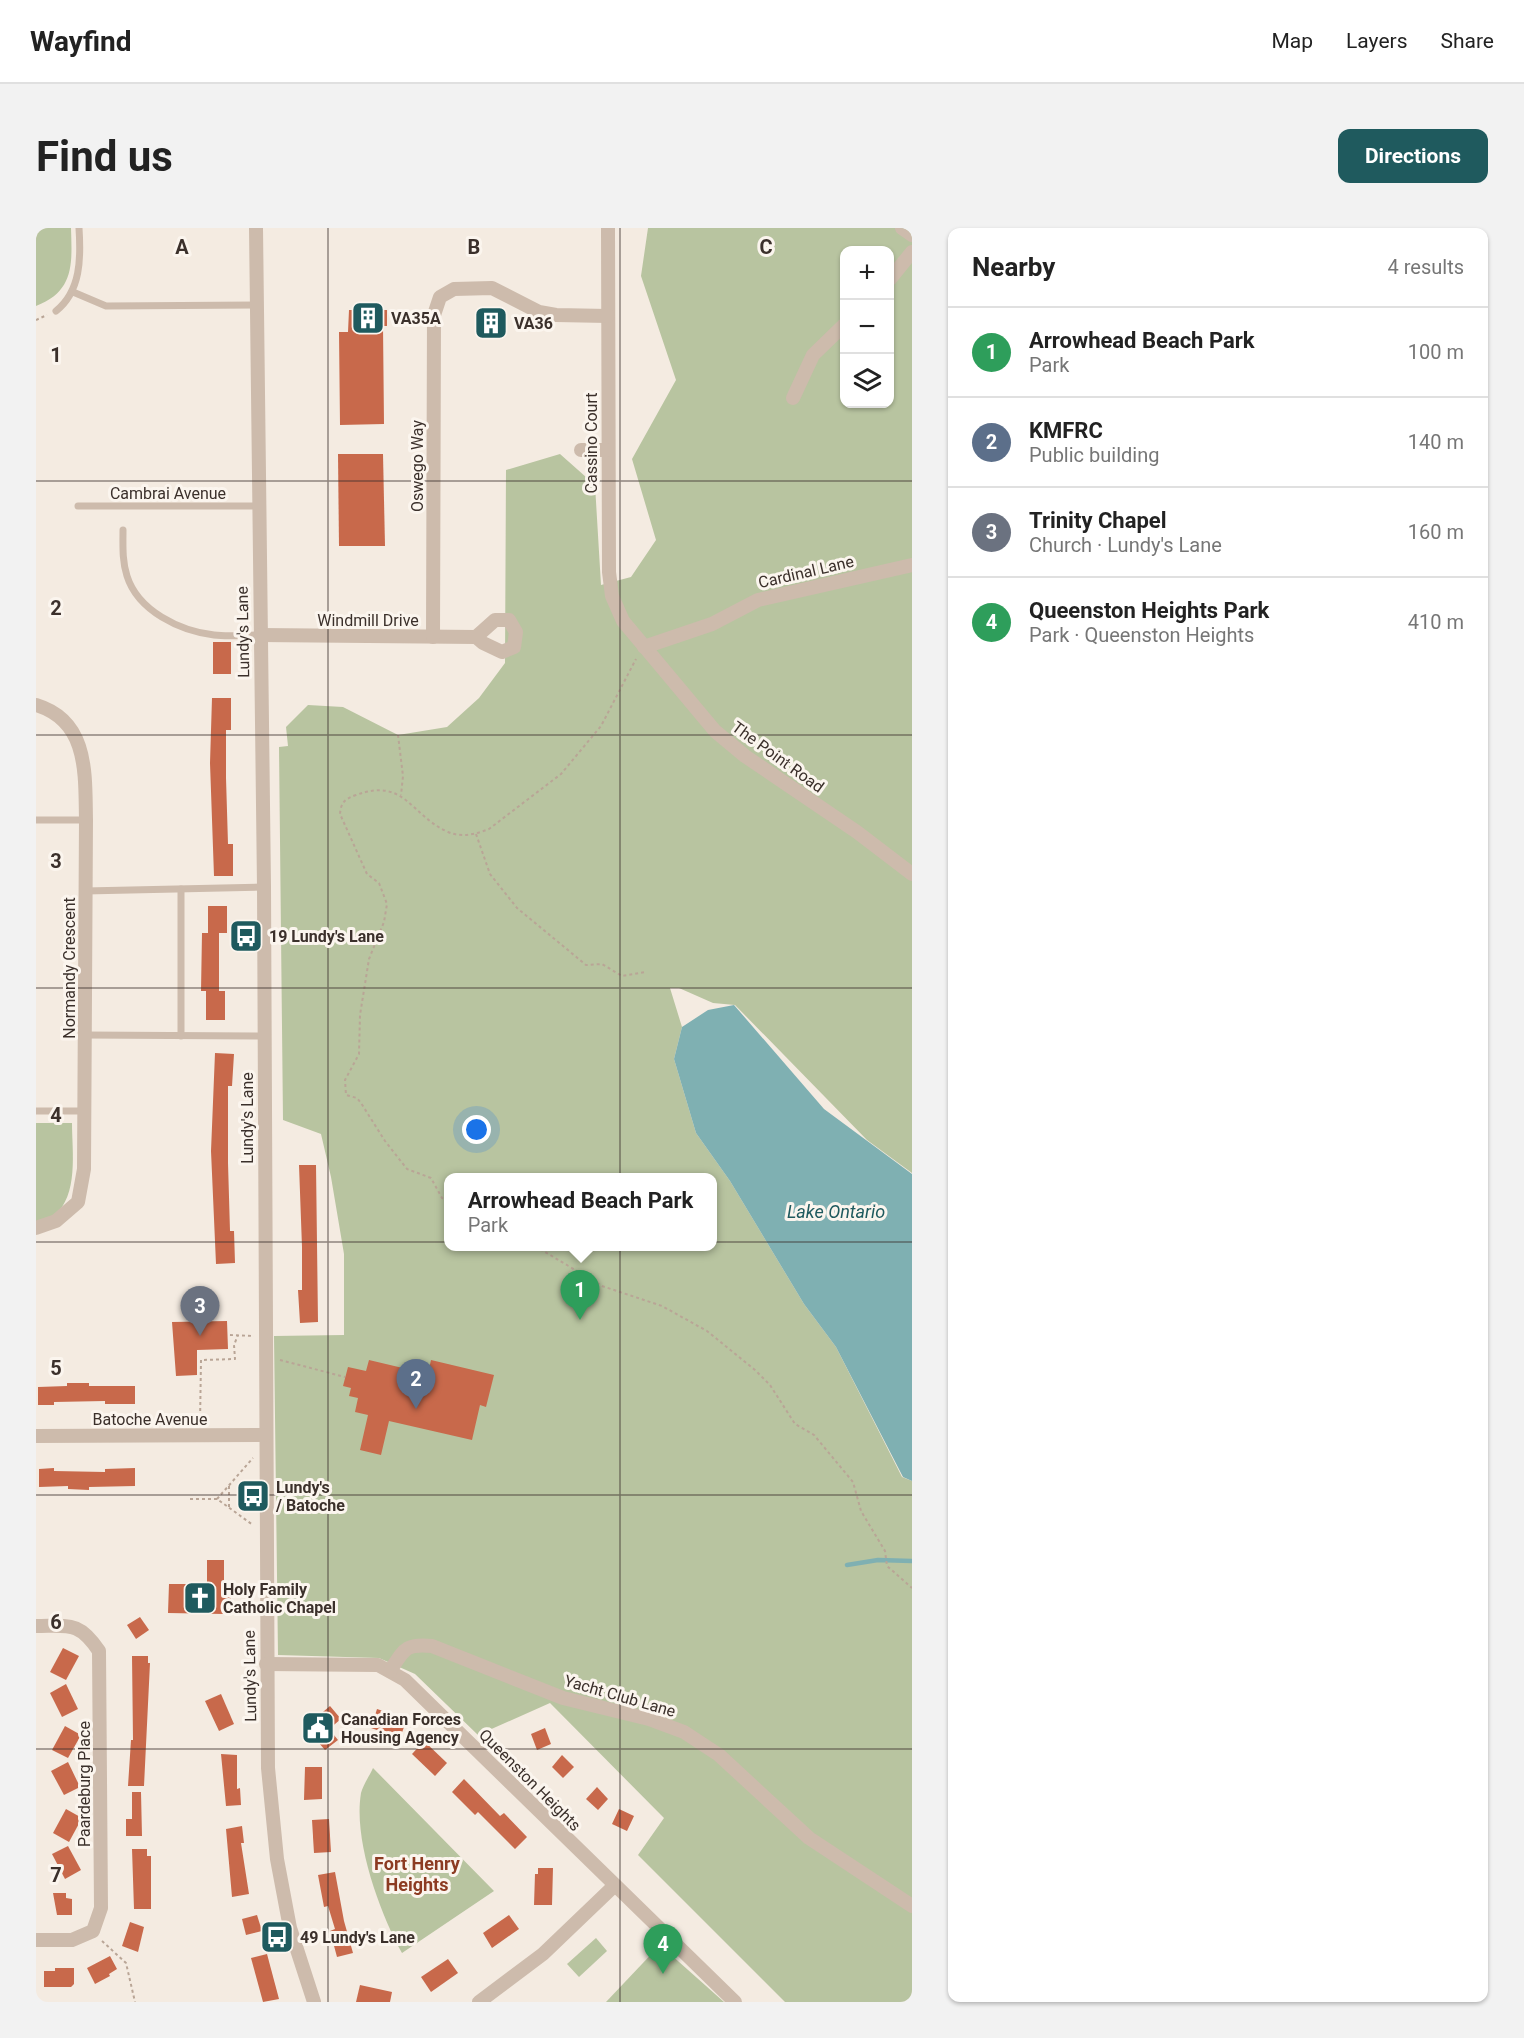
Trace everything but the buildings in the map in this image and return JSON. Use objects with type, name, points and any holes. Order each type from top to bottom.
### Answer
[{"type":"street","name":"Lundy's Lane","points":[[256,228],[264,887],[264,1435],[268,1768],[277,1859],[290,1928],[314,2002]]},
{"type":"street","name":"Cassino Court","points":[[608,228],[609,572],[612,596],[623,621],[644,647]]},
{"type":"street","points":[[902,228],[912,235]]},
{"type":"street","points":[[894,274],[912,252]]},
{"type":"street","name":"Oswego Way","points":[[433,637],[434,315],[440,297],[454,289],[492,288],[539,312],[556,315],[608,316]]},
{"type":"street","points":[[793,398],[813,355],[840,329]]},
{"type":"street","points":[[581,450],[607,450]]},
{"type":"street","name":"Cardinal Lane","points":[[644,647],[712,624],[758,600],[912,565]]},
{"type":"street","name":"Windmill Drive","points":[[260,636],[476,637]]},
{"type":"street","name":"The Point Road","points":[[644,647],[715,731],[737,750],[857,832],[912,873]]},
{"type":"street","name":"Normandy Crescent","points":[[36,705],[52,710],[75,733],[85,769],[86,820],[84,1169],[78,1202],[56,1221],[36,1228]]},
{"type":"street","name":"Batoche Avenue","points":[[36,1436],[264,1435]]},
{"type":"street","name":"Paardeburg Place","points":[[36,1626],[72,1626],[88,1634],[99,1651],[101,1908],[93,1931]]},
{"type":"street","name":"Yacht Club Lane","points":[[390,1671],[406,1648],[414,1645],[432,1646],[562,1698],[649,1719],[684,1732],[719,1755],[809,1838],[912,1906]]},
{"type":"street","name":"Queenston Heights","points":[[266,1664],[378,1665],[405,1680],[735,2002]]},
{"type":"street","points":[[479,2002],[543,1954],[614,1886]]},
{"type":"street","points":[[36,1940],[72,1940],[93,1931]]},
{"type":"lane","points":[[56,311],[73,292],[78,266],[79,228]]},
{"type":"lane","points":[[73,292],[106,306],[256,305]]},
{"type":"lane","name":"Cambrai Avenue","points":[[78,506],[258,506]]},
{"type":"lane","points":[[123,530],[123,558],[128,578],[138,595],[152,610],[170,623],[202,632],[260,636]]},
{"type":"lane","points":[[36,820],[86,820]]},
{"type":"lane","points":[[86,891],[264,887]]},
{"type":"lane","points":[[181,889],[181,1036]]},
{"type":"lane","points":[[85,1035],[264,1036]]},
{"type":"lane","points":[[36,1111],[86,1111]]},
{"type":"path","points":[[444,1199],[431,1178],[407,1169],[385,1141],[362,1103],[357,1098],[346,1095],[344,1089],[348,1071],[356,1063],[359,1054],[360,1015],[369,959],[384,922],[387,904],[379,883],[367,874],[340,814],[341,805],[346,798],[378,788],[401,795],[422,815],[448,832],[462,835],[476,834],[489,829],[561,774],[601,726],[644,647]]},
{"type":"path","points":[[398,735],[403,776],[401,795]]},
{"type":"path","points":[[476,834],[490,874],[517,908],[563,943],[586,965],[602,964],[622,976],[645,972]]},
{"type":"path","points":[[544,1251],[602,1286],[662,1306],[700,1327],[755,1370],[770,1385],[795,1424],[814,1435],[853,1482],[855,1497],[885,1551],[885,1560],[912,1588]]},
{"type":"path","points":[[230,1335],[256,1336]]},
{"type":"path","points":[[200,1435],[201,1360],[235,1359],[234,1346],[238,1335]]},
{"type":"path","points":[[277,1359],[345,1377]]},
{"type":"path","points":[[217,1499],[256,1455]]},
{"type":"path","points":[[229,1486],[229,1508]]},
{"type":"path","points":[[190,1499],[217,1499],[256,1526]]},
{"type":"path","points":[[93,1931],[126,1963],[135,2002]]},
{"type":"green space","points":[[36,228],[71,228],[71,264],[64,284],[58,292],[49,300],[36,306]]},
{"type":"green space","points":[[648,228],[912,228],[912,1173],[867,1140],[735,1005],[713,1003],[679,988],[670,988],[682,1027],[674,1059],[696,1133],[730,1181],[804,1304],[836,1347],[902,1477],[912,1481],[912,2002],[785,2002],[638,1855],[664,1818],[550,1703],[478,1735],[415,1674],[379,1658],[278,1655],[274,1336],[344,1335],[344,1254],[321,1134],[283,1120],[279,747],[288,746],[286,727],[308,705],[343,707],[398,735],[447,727],[479,698],[505,663],[506,470],[560,454],[595,485],[601,585],[631,577],[656,540],[632,459],[676,380],[641,276]]},
{"type":"green space","points":[[36,1123],[72,1123],[73,1160],[71,1185],[62,1207],[52,1217],[36,1224]]},
{"type":"green space","points":[[373,1768],[494,1891],[402,1953],[377,1897],[361,1832],[361,1793]]},
{"type":"green space","points":[[596,1938],[607,1951],[579,1977],[567,1964]]},
{"type":"green space","points":[[660,1945],[724,2002],[606,2002]]},
{"type":"water","name":"Lake Ontario","points":[[734,1005],[824,1109],[912,1174],[912,1481],[903,1477],[836,1347],[804,1304],[730,1181],[696,1133],[674,1059],[682,1027],[708,1010]]},
{"type":"waterway","points":[[847,1565],[878,1560],[912,1561]]},
{"type":"place","name":"VA35A","points":[[368,318]]},
{"type":"place","name":"VA36","points":[[491,323]]},
{"type":"place","name":"19 Lundy's Lane","points":[[246,936]]},
{"type":"place","name":"Arrowhead Beach Park","points":[[580,1320]]},
{"type":"place","name":"Trinity Chapel","points":[[200,1336]]},
{"type":"place","name":"KMFRC","points":[[416,1409]]},
{"type":"place","name":"Lundy's / Batoche","points":[[253,1496]]},
{"type":"place","name":"Holy Family Catholic Chapel","points":[[200,1598]]},
{"type":"place","name":"Canadian Forces Housing Agency","points":[[318,1728]]},
{"type":"place","name":"49 Lundy's Lane","points":[[277,1937]]},
{"type":"place","name":"Queenston Heights Park","points":[[663,1974]]},
{"type":"district","name":"Fort Henry Heights","points":[[417,1873]]}]
